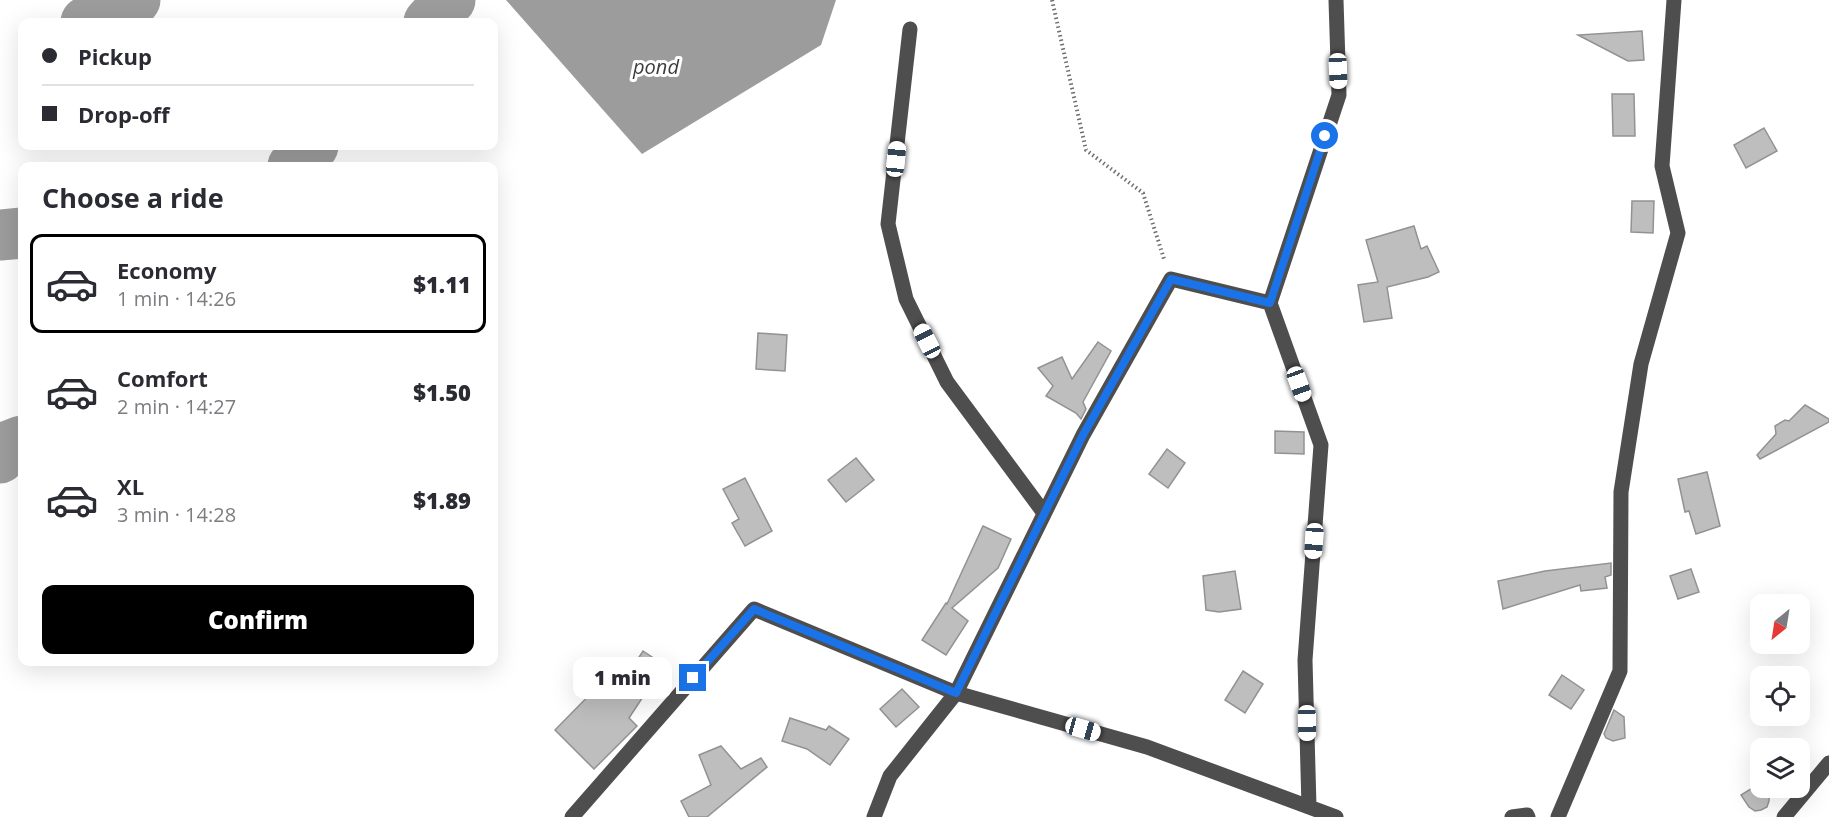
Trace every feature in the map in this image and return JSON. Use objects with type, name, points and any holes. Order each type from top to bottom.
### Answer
[{"type":"street","points":[[1309,807],[1305,660],[1321,445],[1270,303],[1339,95],[1336,0]]},
{"type":"street","points":[[1558,817],[1620,670],[1621,492],[1641,364],[1678,233],[1662,166],[1674,0]]},
{"type":"street","points":[[910,29],[888,224],[906,299],[947,382],[1044,513]]},
{"type":"street","points":[[874,817],[890,776],[956,693],[1083,435],[1171,279],[1270,303]]},
{"type":"street","points":[[572,817],[754,609],[956,693],[1147,747],[1336,817]]},
{"type":"street","points":[[1785,817],[1829,763]]},
{"type":"street","points":[[1512,817],[1527,815],[1528,817]]},
{"type":"path","points":[[1052,0],[1086,150],[1143,193],[1171,279]]},
{"type":"water","name":"pond","points":[[506,0],[836,0],[821,45],[642,154]]},
{"type":"building","points":[[1642,31],[1644,60],[1628,61],[1578,35]]},
{"type":"building","points":[[1612,94],[1634,94],[1635,136],[1613,136]]},
{"type":"building","points":[[1764,128],[1777,151],[1746,168],[1734,145]]},
{"type":"building","points":[[1632,201],[1654,201],[1653,233],[1631,232]]},
{"type":"building","points":[[1414,226],[1421,249],[1427,246],[1439,272],[1387,287],[1392,318],[1364,322],[1358,285],[1378,282],[1366,240]]},
{"type":"building","points":[[758,333],[787,335],[785,371],[756,369]]},
{"type":"building","points":[[1098,342],[1111,351],[1083,402],[1086,409],[1081,419],[1076,413],[1046,396],[1053,386],[1038,368],[1062,357],[1072,379]]},
{"type":"building","points":[[1805,405],[1829,419],[1829,422],[1760,459],[1757,455],[1776,434],[1775,426],[1785,420],[1789,421]]},
{"type":"building","points":[[1275,431],[1304,432],[1304,454],[1275,453]]},
{"type":"building","points":[[1167,449],[1185,463],[1168,488],[1149,474]]},
{"type":"building","points":[[856,458],[874,480],[846,502],[828,480]]},
{"type":"building","points":[[1707,472],[1720,526],[1696,534],[1689,511],[1685,512],[1678,479]]},
{"type":"building","points":[[745,478],[772,531],[745,546],[732,523],[739,519],[723,489]]},
{"type":"building","points":[[983,526],[1011,539],[998,568],[952,608],[968,621],[946,655],[922,640],[947,604]]},
{"type":"building","points":[[1611,563],[1611,575],[1605,577],[1607,588],[1581,591],[1580,585],[1503,609],[1498,581],[1545,571]]},
{"type":"building","points":[[1691,569],[1699,592],[1678,599],[1670,576]]},
{"type":"building","points":[[1235,571],[1241,609],[1219,612],[1206,610],[1203,576]]},
{"type":"building","points":[[643,651],[664,665],[629,718],[637,726],[594,769],[555,730],[612,672],[619,688]]},
{"type":"building","points":[[1243,671],[1263,684],[1245,713],[1225,700]]},
{"type":"building","points":[[1562,675],[1584,690],[1571,709],[1549,695]]},
{"type":"building","points":[[902,689],[919,707],[896,727],[880,709]]},
{"type":"building","points":[[1614,710],[1624,717],[1625,738],[1613,741],[1606,738],[1604,734]]},
{"type":"building","points":[[790,718],[826,730],[829,726],[849,739],[830,765],[807,749],[782,741]]},
{"type":"building","points":[[721,746],[741,769],[761,758],[767,767],[707,817],[689,817],[681,801],[711,785],[699,755]]},
{"type":"building","points":[[1750,789],[1750,798],[1769,798],[1767,807],[1755,811],[1749,807],[1741,795]]},
{"type":"waterway","points":[[95,18],[135,0]]},
{"type":"waterway","points":[[433,18],[450,0]]},
{"type":"waterway","points":[[297,162],[309,150]]},
{"type":"waterway","points":[[0,235],[18,233]]},
{"type":"waterway","points":[[0,458],[6,447],[18,442]]},
{"type":"route","points":[[693,678],[754,609],[956,693],[1083,435],[1171,279],[1270,303],[1325,136]]}]
